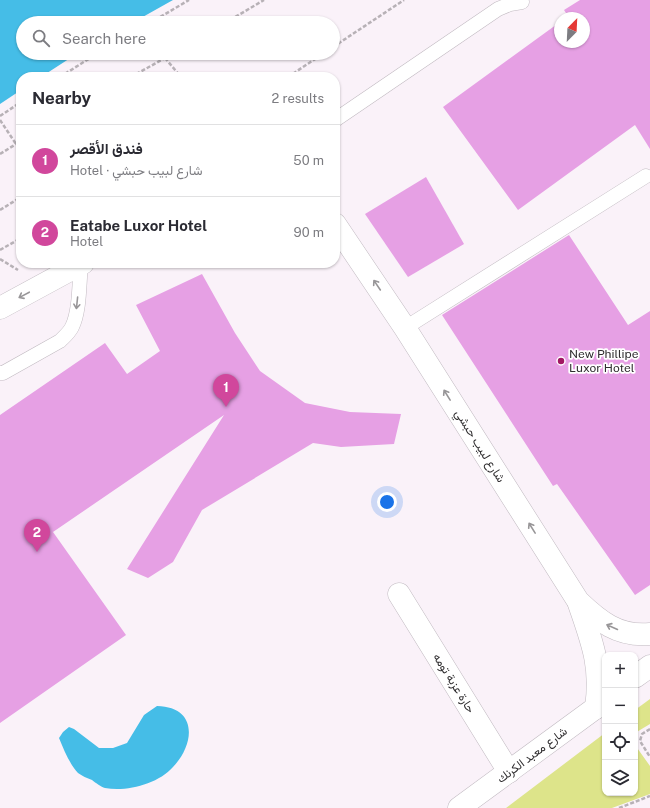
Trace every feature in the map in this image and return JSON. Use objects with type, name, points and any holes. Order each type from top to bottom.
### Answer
[{"type":"main road","name":"شارع لبيب حبشي","points":[[340,231],[405,328],[578,601],[597,619],[613,628],[630,634],[650,634]]},
{"type":"main road","points":[[0,308],[75,268]]},
{"type":"main road","name":"حارة عزبة تومه","points":[[399,594],[509,772]]},
{"type":"main road","points":[[578,601],[596,659],[600,704]]},
{"type":"main road","points":[[638,675],[650,666]]},
{"type":"main road","name":"شارع معبد الكرنك","points":[[460,808],[600,704]]},
{"type":"lane","points":[[340,117],[498,9],[510,4],[522,2]]},
{"type":"lane","points":[[405,328],[646,176]]},
{"type":"lane","points":[[0,373],[3,373],[60,341],[66,335],[72,327],[75,318],[81,268]]},
{"type":"path","points":[[162,16],[189,0]]},
{"type":"path","points":[[237,16],[264,0]]},
{"type":"path","points":[[340,42],[404,0]]},
{"type":"path","points":[[68,72],[87,60]]},
{"type":"path","points":[[140,72],[161,60]]},
{"type":"path","points":[[167,60],[177,72]]},
{"type":"path","points":[[296,72],[314,60]]},
{"type":"path","points":[[0,116],[16,105]]},
{"type":"path","points":[[0,120],[16,144],[0,154]]},
{"type":"path","points":[[0,210],[16,200]]},
{"type":"path","points":[[0,250],[16,241]]},
{"type":"path","points":[[650,729],[642,734],[640,738],[641,744],[650,757]]},
{"type":"path","points":[[619,808],[650,796]]},
{"type":"green space","points":[[650,699],[650,724],[638,731],[638,724],[638,708]]},
{"type":"green space","points":[[602,735],[602,796],[638,796],[638,749],[650,766],[650,794],[612,808],[506,808]]},
{"type":"water","points":[[0,0],[173,0],[144,16],[16,16],[16,60],[67,60],[49,72],[16,72],[16,93],[0,104]]},
{"type":"water","points":[[157,706],[170,708],[180,713],[186,720],[189,728],[186,748],[180,758],[167,773],[142,785],[132,788],[114,789],[102,787],[78,773],[67,756],[59,738],[63,732],[69,727],[74,729],[99,748],[113,748],[127,743],[144,715]]},
{"type":"building","points":[[580,0],[650,0],[650,149],[635,125],[518,210],[443,107],[554,26],[554,48],[590,48],[590,12],[565,12],[564,10]]},
{"type":"building","points":[[426,177],[464,244],[408,277],[365,214]]},
{"type":"building","name":"New Phillipe Luxor Hotel","points":[[569,235],[628,325],[650,311],[650,585],[635,595],[557,484],[553,486],[442,315]]},
{"type":"building","points":[[202,274],[235,333],[260,371],[305,403],[350,412],[401,414],[394,444],[341,447],[313,443],[202,510],[173,562],[148,578],[127,569],[224,415],[53,532],[126,635],[0,723],[0,415],[105,343],[127,374],[160,351],[136,305]]},
{"type":"place","name":"New Phillipe Luxor Hotel","points":[[561,361]]},
{"type":"place","name":"فندق الأقصر","points":[[226,407]]},
{"type":"place","name":"Eatabe Luxor Hotel","points":[[37,552]]}]
